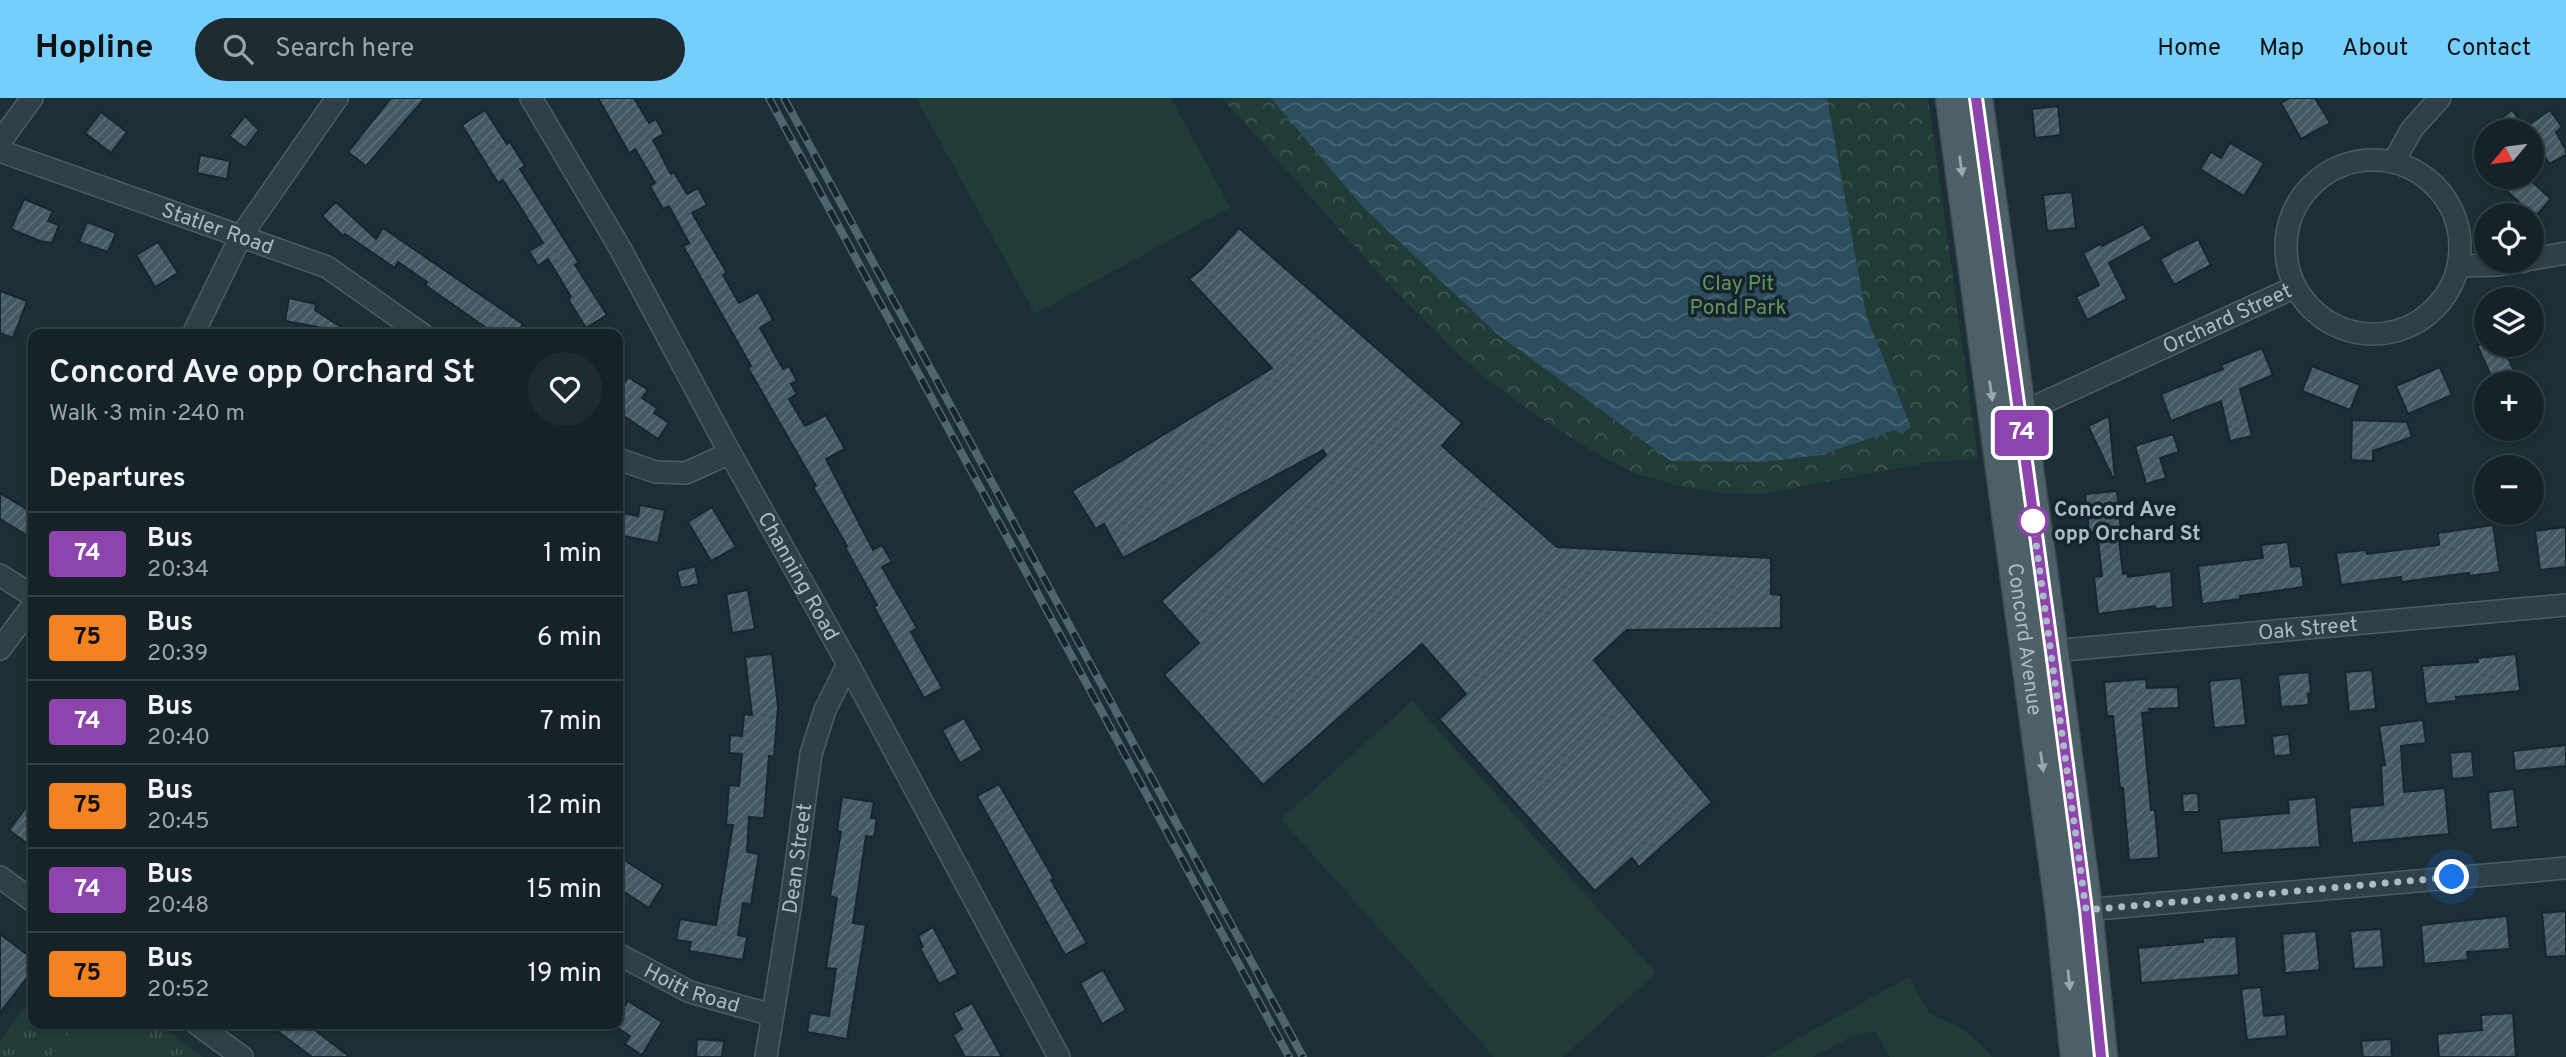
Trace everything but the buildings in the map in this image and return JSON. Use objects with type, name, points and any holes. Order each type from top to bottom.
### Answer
[{"type":"main road","name":"Concord Avenue","points":[[1952,98],[2074,911],[2101,1057]]},
{"type":"main road","name":"Concord Avenue","points":[[1976,98],[2052,651],[2074,911],[2077,1057]]},
{"type":"street","points":[[0,142],[32,98]]},
{"type":"street","points":[[195,329],[240,236],[337,98]]},
{"type":"street","name":"Channing Road","points":[[531,98],[620,248],[1059,1057]]},
{"type":"street","points":[[2394,161],[2412,129],[2440,98]]},
{"type":"street","name":"Statler Road","points":[[0,151],[327,267],[415,329]]},
{"type":"street","points":[[2295,287],[2289,271],[2285,242],[2289,220],[2302,195],[2322,175],[2339,165],[2376,158],[2415,169],[2435,183],[2457,218],[2461,241],[2459,266],[2474,266]]},
{"type":"street","points":[[2544,257],[2566,253]]},
{"type":"street","name":"Orchard Street","points":[[2019,414],[2295,287],[2308,305],[2334,325],[2367,334],[2396,332],[2421,321],[2437,308],[2450,290],[2459,266]]},
{"type":"street","points":[[623,461],[656,472],[686,473],[730,453]]},
{"type":"street","points":[[0,575],[28,593]]},
{"type":"street","name":"Oak Street","points":[[2052,651],[2566,605]]},
{"type":"street","points":[[0,649],[28,612]]},
{"type":"street","name":"Dean Street","points":[[766,1057],[811,754],[825,710],[848,664]]},
{"type":"street","points":[[2074,911],[2566,868]]},
{"type":"street","points":[[0,877],[28,897]]},
{"type":"street","name":"Hoitt Road","points":[[623,957],[690,992],[772,1015]]},
{"type":"street","points":[[204,1029],[242,1057]]},
{"type":"green space","points":[[916,98],[1171,98],[1230,207],[1035,314]]},
{"type":"green space","name":"Clay Pit Pond Park","points":[[1222,98],[1928,98],[1978,459],[1929,462],[1763,494],[1721,493],[1676,485],[1634,473],[1594,452],[1536,415],[1483,376],[1456,352],[1384,279]]},
{"type":"green space","points":[[1412,701],[1656,973],[1563,1057],[1494,1057],[1281,819]]},
{"type":"green space","points":[[1909,977],[1929,1013],[1966,1031],[1993,1057],[1890,1057],[1875,1031],[1850,1037],[1813,1057],[1765,1057]]},
{"type":"green space","points":[[28,1003],[28,1029],[165,1029],[203,1057],[0,1057],[0,1041]]},
{"type":"green space","points":[[72,1029],[118,1029],[155,1057],[51,1057]]},
{"type":"water","name":"Clay Pit Pond Park","points":[[1271,98],[1827,98],[1866,315],[1911,427],[1902,434],[1894,430],[1821,455],[1764,462],[1671,461],[1496,333],[1362,206]]},
{"type":"railway","points":[[769,98],[1289,1057]]},
{"type":"railway","points":[[784,98],[1303,1057]]},
{"type":"bus line","name":"74","points":[[1976,98],[2086,910],[2101,1057]]},
{"type":"place","name":"Concord Ave opp Orchard St","points":[[2033,521]]},
{"type":"route","points":[[2033,521],[2086,910],[2452,877]]}]
